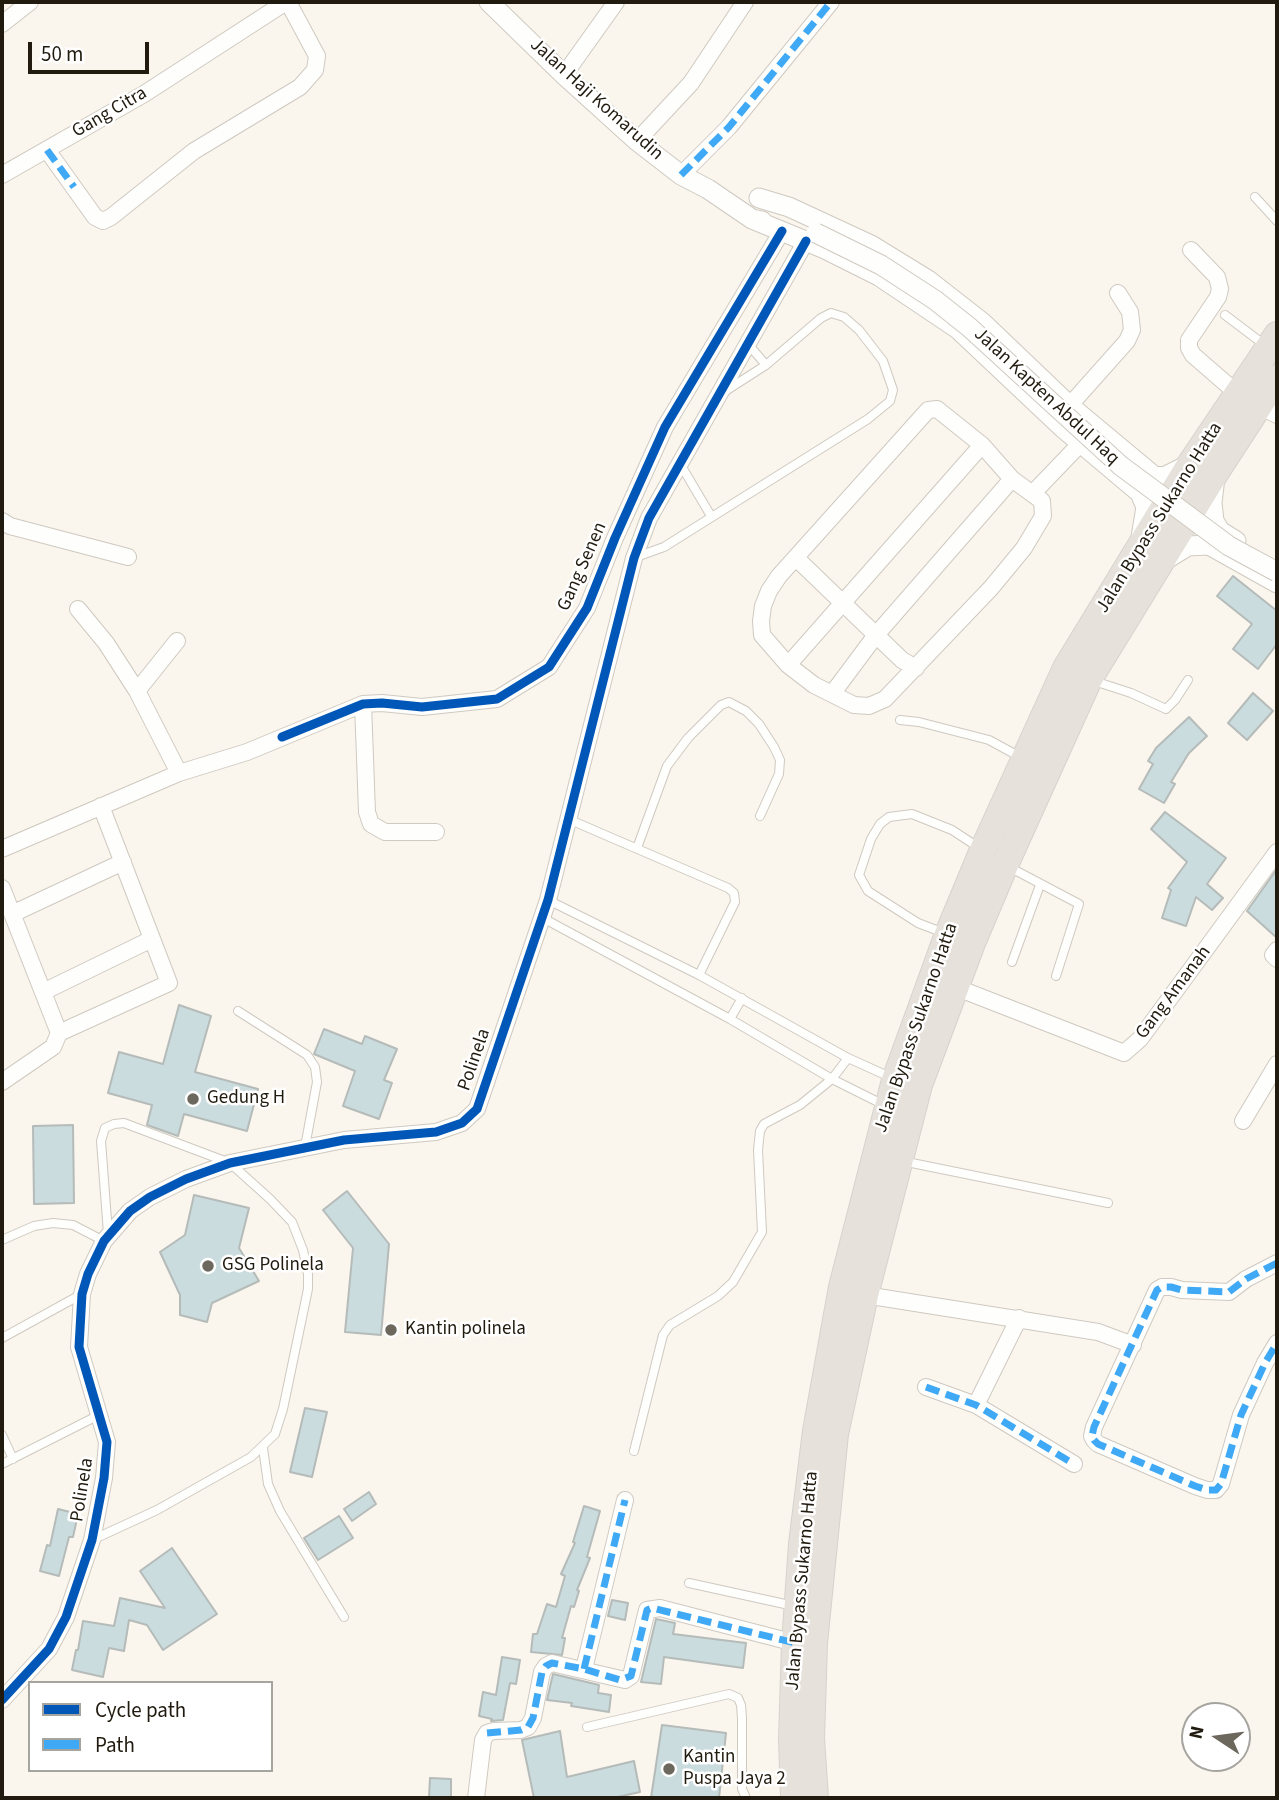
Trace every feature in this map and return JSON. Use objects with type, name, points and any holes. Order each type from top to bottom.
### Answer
[{"type":"highway","name":"Jalan Bypass Sukarno Hatta","points":[[794,1798],[792,1739],[797,1607],[821,1405],[842,1287],[895,1080],[960,938],[1005,865],[1191,463],[1258,405],[1273,341]]},
{"type":"highway","name":"Jalan Bypass Sukarno Hatta","points":[[815,1798],[811,1739],[814,1643],[835,1434],[898,1160],[919,1085],[955,987],[960,938],[983,850],[1066,668],[1216,472],[1277,378]]},
{"type":"street","points":[[2,24],[30,2]]},
{"type":"street","points":[[47,150],[95,217],[103,221],[111,218],[194,151],[300,86],[315,70],[317,56],[287,2]]},
{"type":"street","name":"Gang Citra","points":[[2,174],[144,94],[287,2]]},
{"type":"street","points":[[564,75],[616,2]]},
{"type":"street","points":[[637,141],[691,83],[745,2]]},
{"type":"street","points":[[681,175],[729,127],[831,2]]},
{"type":"street","name":"Jalan Haji Komarudin","points":[[493,3],[564,75],[637,141],[681,175],[708,189]]},
{"type":"street","name":"Jalan Kapten Abdul Haq","points":[[708,189],[759,198],[811,235]]},
{"type":"street","name":"Jalan Kapten Abdul Haq","points":[[708,189],[752,219],[811,235],[881,265],[934,300],[969,327],[1121,466],[1229,546],[1277,572]]},
{"type":"street","points":[[759,198],[789,208],[871,246],[928,280],[983,323],[1070,406],[1154,476],[1164,477],[1191,463]]},
{"type":"street","points":[[752,219],[782,232],[811,235],[958,329],[1055,421],[1140,493],[1146,508],[1148,558],[1204,544],[1229,546],[1277,563]]},
{"type":"street","name":"Gang Senen","points":[[2,849],[179,773],[247,752],[363,704],[422,707],[497,699],[548,667],[587,608],[665,427],[782,232]]},
{"type":"street","name":"Polinela","points":[[2,1700],[49,1649],[66,1617],[92,1540],[104,1478],[107,1442],[79,1347],[82,1294],[88,1274],[106,1239],[130,1212],[150,1197],[186,1179],[230,1163],[344,1140],[436,1132],[462,1123],[477,1109],[548,900],[634,558],[649,518],[679,461],[811,235]]},
{"type":"street","points":[[1191,250],[1217,277],[1220,289],[1218,297],[1189,340],[1189,348],[1193,355],[1258,405]]},
{"type":"street","points":[[916,300],[925,298],[929,291],[928,280]]},
{"type":"street","points":[[1055,421],[1127,341],[1132,330],[1130,312],[1118,293]]},
{"type":"street","points":[[928,410],[941,411],[982,445],[1012,479],[1033,493],[1042,501],[1044,508],[1024,548],[991,588],[884,699],[869,706],[854,705],[814,685],[788,665],[762,635],[761,621],[769,591],[779,576],[928,410]]},
{"type":"street","points":[[1033,493],[1081,443]]},
{"type":"street","points":[[788,665],[982,445]]},
{"type":"street","points":[[1132,486],[1145,485],[1148,477],[1144,469]]},
{"type":"street","points":[[1216,472],[1212,503],[1214,521],[1229,546],[1277,583]]},
{"type":"street","points":[[832,694],[876,635],[1012,479]]},
{"type":"street","points":[[2,521],[10,526],[128,557]]},
{"type":"street","points":[[796,558],[902,660],[916,668]]},
{"type":"street","points":[[78,610],[106,643],[137,691],[179,773]]},
{"type":"street","points":[[137,691],[177,641]]},
{"type":"street","points":[[363,704],[367,812],[371,824],[385,832],[436,832]]},
{"type":"street","points":[[2,1082],[53,1047],[60,1033],[169,983],[101,806]]},
{"type":"street","name":"Gang Amanah","points":[[955,987],[1124,1053],[1140,1039],[1277,852]]},
{"type":"street","points":[[12,914],[123,862]]},
{"type":"street","points":[[2,888],[60,1033]]},
{"type":"street","points":[[43,992],[152,939]]},
{"type":"street","points":[[1277,950],[1273,955],[1277,959]]},
{"type":"street","points":[[1243,1121],[1277,1064]]},
{"type":"street","points":[[1277,1263],[1246,1279],[1229,1292],[1162,1287],[1157,1290],[1094,1427],[1094,1440],[1208,1490],[1216,1489],[1221,1484],[1241,1415],[1277,1343]]},
{"type":"street","points":[[865,1295],[1098,1332],[1133,1345]]},
{"type":"street","points":[[976,1405],[1019,1318]]},
{"type":"street","points":[[926,1387],[976,1405],[1074,1464]]},
{"type":"street","points":[[584,1669],[625,1500]]},
{"type":"street","points":[[476,1798],[486,1734],[528,1727],[533,1718],[542,1672],[546,1665],[552,1663],[584,1669],[620,1680],[631,1676],[647,1610],[652,1608],[795,1643]]},
{"type":"lane","points":[[1255,197],[1277,221]]},
{"type":"lane","points":[[634,558],[664,547],[867,419],[890,401],[893,390],[883,361],[859,330],[844,317],[831,313],[821,318],[766,365],[719,396]]},
{"type":"lane","points":[[1225,315],[1273,341]]},
{"type":"lane","points":[[748,344],[766,365]]},
{"type":"lane","points":[[679,461],[711,516]]},
{"type":"lane","points":[[1089,679],[1131,693],[1166,709],[1175,701],[1188,680]]},
{"type":"lane","points":[[637,848],[667,766],[688,738],[721,705],[729,702],[746,711],[759,724],[780,760],[779,774],[760,816]]},
{"type":"lane","points":[[900,720],[919,722],[989,740],[1025,759]]},
{"type":"lane","points":[[960,938],[918,923],[868,891],[859,875],[863,856],[880,824],[896,814],[912,814],[952,830],[1005,865],[1079,904],[1056,976]]},
{"type":"lane","points":[[568,819],[728,888],[734,893],[735,902],[699,975]]},
{"type":"lane","points":[[1012,962],[1040,885]]},
{"type":"lane","points":[[548,900],[699,975],[848,1058],[895,1080]]},
{"type":"lane","points":[[541,918],[730,1020],[832,1079],[887,1106]]},
{"type":"lane","points":[[730,1020],[742,998]]},
{"type":"lane","points":[[238,1011],[307,1055],[315,1068],[317,1082],[305,1147]]},
{"type":"lane","points":[[634,1451],[663,1335],[670,1325],[718,1296],[733,1282],[762,1232],[758,1150],[764,1124],[800,1105],[832,1079],[848,1058]]},
{"type":"lane","points":[[2,1240],[34,1226],[52,1223],[73,1225],[106,1239],[101,1141],[109,1125],[124,1124],[230,1163],[292,1222],[303,1250],[309,1273],[308,1289],[284,1409],[275,1434],[263,1448],[157,1510],[92,1540]]},
{"type":"lane","points":[[898,1160],[1108,1203]]},
{"type":"lane","points":[[2,1338],[82,1294]]},
{"type":"lane","points":[[2,1464],[100,1415]]},
{"type":"lane","points":[[2,1435],[13,1459]]},
{"type":"lane","points":[[263,1448],[268,1484],[280,1511],[344,1617]]},
{"type":"lane","points":[[689,1583],[797,1607]]},
{"type":"lane","points":[[587,1727],[729,1694],[738,1698],[741,1704],[742,1789],[746,1798]]},
{"type":"building","points":[[1233,576],[1277,611],[1277,644],[1258,669],[1233,649],[1252,624],[1217,596]]},
{"type":"building","points":[[1253,693],[1273,711],[1247,740],[1228,723]]},
{"type":"building","points":[[1189,717],[1207,736],[1189,753],[1171,782],[1175,784],[1164,803],[1139,789],[1153,764],[1148,761],[1156,748]]},
{"type":"building","points":[[1165,812],[1226,858],[1207,884],[1223,898],[1212,910],[1196,897],[1186,926],[1162,918],[1171,890],[1168,888],[1187,862],[1151,829]]},
{"type":"building","points":[[1277,869],[1277,938],[1247,911]]},
{"type":"building","name":"Gedung H","points":[[179,1005],[211,1016],[195,1072],[258,1089],[247,1131],[184,1114],[178,1136],[147,1125],[152,1105],[108,1093],[119,1052],[163,1064]]},
{"type":"building","points":[[324,1029],[362,1044],[365,1036],[397,1049],[384,1080],[392,1083],[379,1119],[343,1106],[355,1071],[314,1054]]},
{"type":"building","points":[[73,1125],[74,1203],[34,1204],[33,1126]]},
{"type":"building","points":[[347,1191],[389,1244],[381,1335],[345,1332],[353,1248],[323,1210]]},
{"type":"building","name":"GSG Polinela","points":[[194,1195],[249,1208],[239,1248],[259,1281],[212,1303],[207,1322],[180,1315],[180,1295],[160,1252],[185,1235]]},
{"type":"building","points":[[305,1408],[327,1412],[312,1477],[290,1472]]},
{"type":"building","points":[[369,1492],[376,1504],[352,1521],[344,1509]]},
{"type":"building","points":[[584,1506],[600,1511],[587,1557],[590,1558],[562,1638],[565,1638],[562,1655],[531,1652],[533,1634],[537,1634],[547,1604],[556,1607],[565,1576],[561,1574],[575,1543],[573,1542]]},
{"type":"building","points":[[58,1509],[78,1514],[59,1576],[40,1571],[47,1545],[50,1546]]},
{"type":"building","points":[[339,1516],[353,1538],[318,1560],[304,1538]]},
{"type":"building","points":[[172,1548],[217,1614],[163,1650],[147,1625],[129,1620],[124,1651],[109,1648],[103,1677],[72,1670],[83,1621],[114,1626],[120,1598],[165,1608],[140,1571]]},
{"type":"building","points":[[612,1600],[628,1603],[625,1620],[608,1616]]},
{"type":"building","points":[[656,1619],[675,1623],[673,1634],[746,1643],[743,1668],[664,1657],[661,1684],[641,1682]]},
{"type":"building","points":[[502,1657],[520,1660],[516,1684],[510,1683],[503,1720],[491,1721],[492,1719],[479,1716],[483,1692],[496,1695]]},
{"type":"building","points":[[553,1674],[599,1685],[598,1693],[611,1695],[609,1712],[547,1700]]},
{"type":"building","points":[[662,1725],[726,1733],[719,1798],[651,1798]]},
{"type":"building","points":[[560,1731],[567,1777],[634,1761],[640,1792],[613,1798],[534,1798],[522,1740]]},
{"type":"building","points":[[430,1778],[451,1779],[451,1798],[429,1798]]},
{"type":"marked path","points":[[681,175],[729,127],[831,2]]},
{"type":"marked path","points":[[47,150],[74,187]]},
{"type":"marked path","points":[[1277,1263],[1246,1279],[1229,1292],[1171,1287],[1157,1290],[1094,1427],[1094,1440],[1195,1486],[1216,1490],[1221,1484],[1241,1415],[1277,1343]]},
{"type":"marked path","points":[[926,1387],[976,1405],[1074,1464]]},
{"type":"marked path","points":[[584,1669],[625,1500]]},
{"type":"marked path","points":[[487,1733],[528,1727],[533,1718],[542,1672],[552,1663],[620,1680],[631,1676],[647,1610],[652,1608],[795,1643]]},
{"type":"cycle path","points":[[282,737],[363,704],[422,707],[497,699],[549,667],[587,608],[665,427],[782,231]]},
{"type":"cycle path","points":[[2,1700],[49,1649],[66,1617],[92,1540],[104,1478],[107,1442],[79,1347],[82,1294],[88,1274],[104,1241],[130,1211],[150,1197],[186,1179],[230,1163],[344,1140],[436,1132],[462,1123],[477,1109],[548,900],[634,558],[649,518],[806,241]]},
{"type":"place","name":"Gedung H","points":[[193,1099]]},
{"type":"place","name":"GSG Polinela","points":[[208,1266]]},
{"type":"place","name":"Kantin polinela","points":[[391,1330]]},
{"type":"place","name":"Kantin Puspa Jaya 2","points":[[669,1769]]}]
